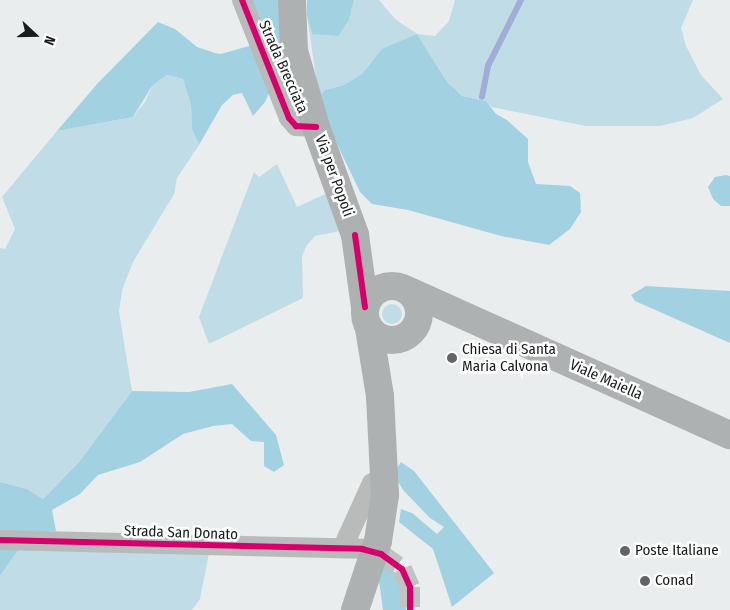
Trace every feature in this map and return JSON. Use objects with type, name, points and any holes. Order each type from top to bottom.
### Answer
[{"type":"main road","name":"Via per Popoli","points":[[292,0],[294,51],[316,128],[355,235],[380,396]]},
{"type":"main road","name":"Via per Popoli","points":[[355,235],[378,269],[401,288]]},
{"type":"main road","points":[[355,610],[378,540],[385,478],[380,396],[385,362],[391,347],[407,335],[419,309],[401,288],[377,290],[367,318],[383,339],[407,335]]},
{"type":"main road","name":"Viale Maiella","points":[[401,288],[730,435]]},
{"type":"main road","name":"Viale Maiella","points":[[407,335],[438,324],[482,325]]},
{"type":"street","name":"Strada Brecciata","points":[[242,0],[289,118],[296,126],[316,128]]},
{"type":"street","name":"Strada San Donato","points":[[0,540],[318,549],[352,548],[372,483],[385,478]]},
{"type":"shaded area","points":[[252,0],[283,0],[289,83],[284,82]]},
{"type":"shaded area","points":[[307,0],[354,0],[349,20],[338,36],[312,34],[307,16]]},
{"type":"shaded area","points":[[354,0],[379,0],[395,19],[417,34],[370,63],[363,74],[344,85],[325,90],[319,97],[307,16],[312,34],[349,20]]},
{"type":"shaded area","points":[[455,0],[693,0],[681,28],[686,46],[701,75],[723,99],[693,118],[660,126],[586,126],[492,107],[486,101],[462,96],[447,82],[417,34],[435,36],[449,21]]},
{"type":"shaded area","points":[[158,22],[175,29],[197,47],[215,53],[221,54],[252,45],[270,91],[265,102],[253,116],[242,93],[233,95],[222,105],[199,145],[192,129],[191,105],[183,79],[167,75],[152,86],[133,117],[57,131],[97,84]]},
{"type":"shaded area","points":[[417,34],[447,82],[462,96],[486,101],[496,114],[507,120],[528,139],[528,162],[536,184],[570,186],[580,193],[581,212],[570,229],[549,245],[501,236],[408,210],[372,204],[360,192],[324,117],[319,97],[325,90],[344,85],[362,74],[382,49]]},
{"type":"shaded area","points":[[167,75],[183,79],[191,105],[192,129],[199,145],[177,178],[174,194],[133,262],[122,290],[119,312],[132,391],[79,462],[43,499],[27,489],[0,482],[0,248],[5,249],[15,229],[2,197],[57,131],[133,117],[145,102],[152,86]]},
{"type":"shaded area","points":[[277,164],[297,207],[332,191],[345,230],[315,236],[307,245],[302,256],[303,298],[209,344],[199,317],[254,172],[259,177]]},
{"type":"shaded area","points":[[730,176],[730,206],[721,206],[713,199],[708,187],[715,177]]},
{"type":"shaded area","points":[[646,286],[730,291],[730,343],[635,301],[631,295]]},
{"type":"shaded area","points":[[388,304],[396,304],[402,310],[402,318],[396,324],[388,324],[382,318],[382,310]]},
{"type":"shaded area","points":[[232,384],[276,435],[284,465],[274,472],[264,466],[264,442],[251,441],[232,424],[213,426],[183,434],[140,462],[98,475],[80,494],[52,510],[56,531],[0,533],[0,482],[27,489],[43,499],[79,462],[132,391],[189,392]]},
{"type":"shaded area","points":[[401,462],[414,471],[494,573],[452,607],[433,549],[399,522],[401,509],[412,513],[437,534],[444,527],[430,518],[403,490],[397,480],[397,468]]},
{"type":"shaded area","points":[[0,547],[18,550],[0,576]]},
{"type":"shaded area","points":[[18,550],[209,553],[200,599],[192,610],[0,610],[0,576]]},
{"type":"shaded area","points":[[384,565],[401,576],[407,596],[406,610],[383,610],[379,581]]},
{"type":"waterway","points":[[482,97],[488,66],[521,0]]},
{"type":"tunnel","points":[[363,549],[381,554],[402,569],[410,587],[410,610]]},
{"type":"cycle path","points":[[242,0],[289,118],[296,126],[316,127]]},
{"type":"cycle path","points":[[355,235],[365,307]]},
{"type":"cycle path","points":[[0,540],[362,549],[381,554],[402,569],[410,587],[410,610]]},
{"type":"place","name":"Chiesa di Santa Maria Calvona","points":[[452,358]]},
{"type":"place","name":"Poste Italiane","points":[[625,551]]},
{"type":"place","name":"Conad","points":[[645,581]]}]
